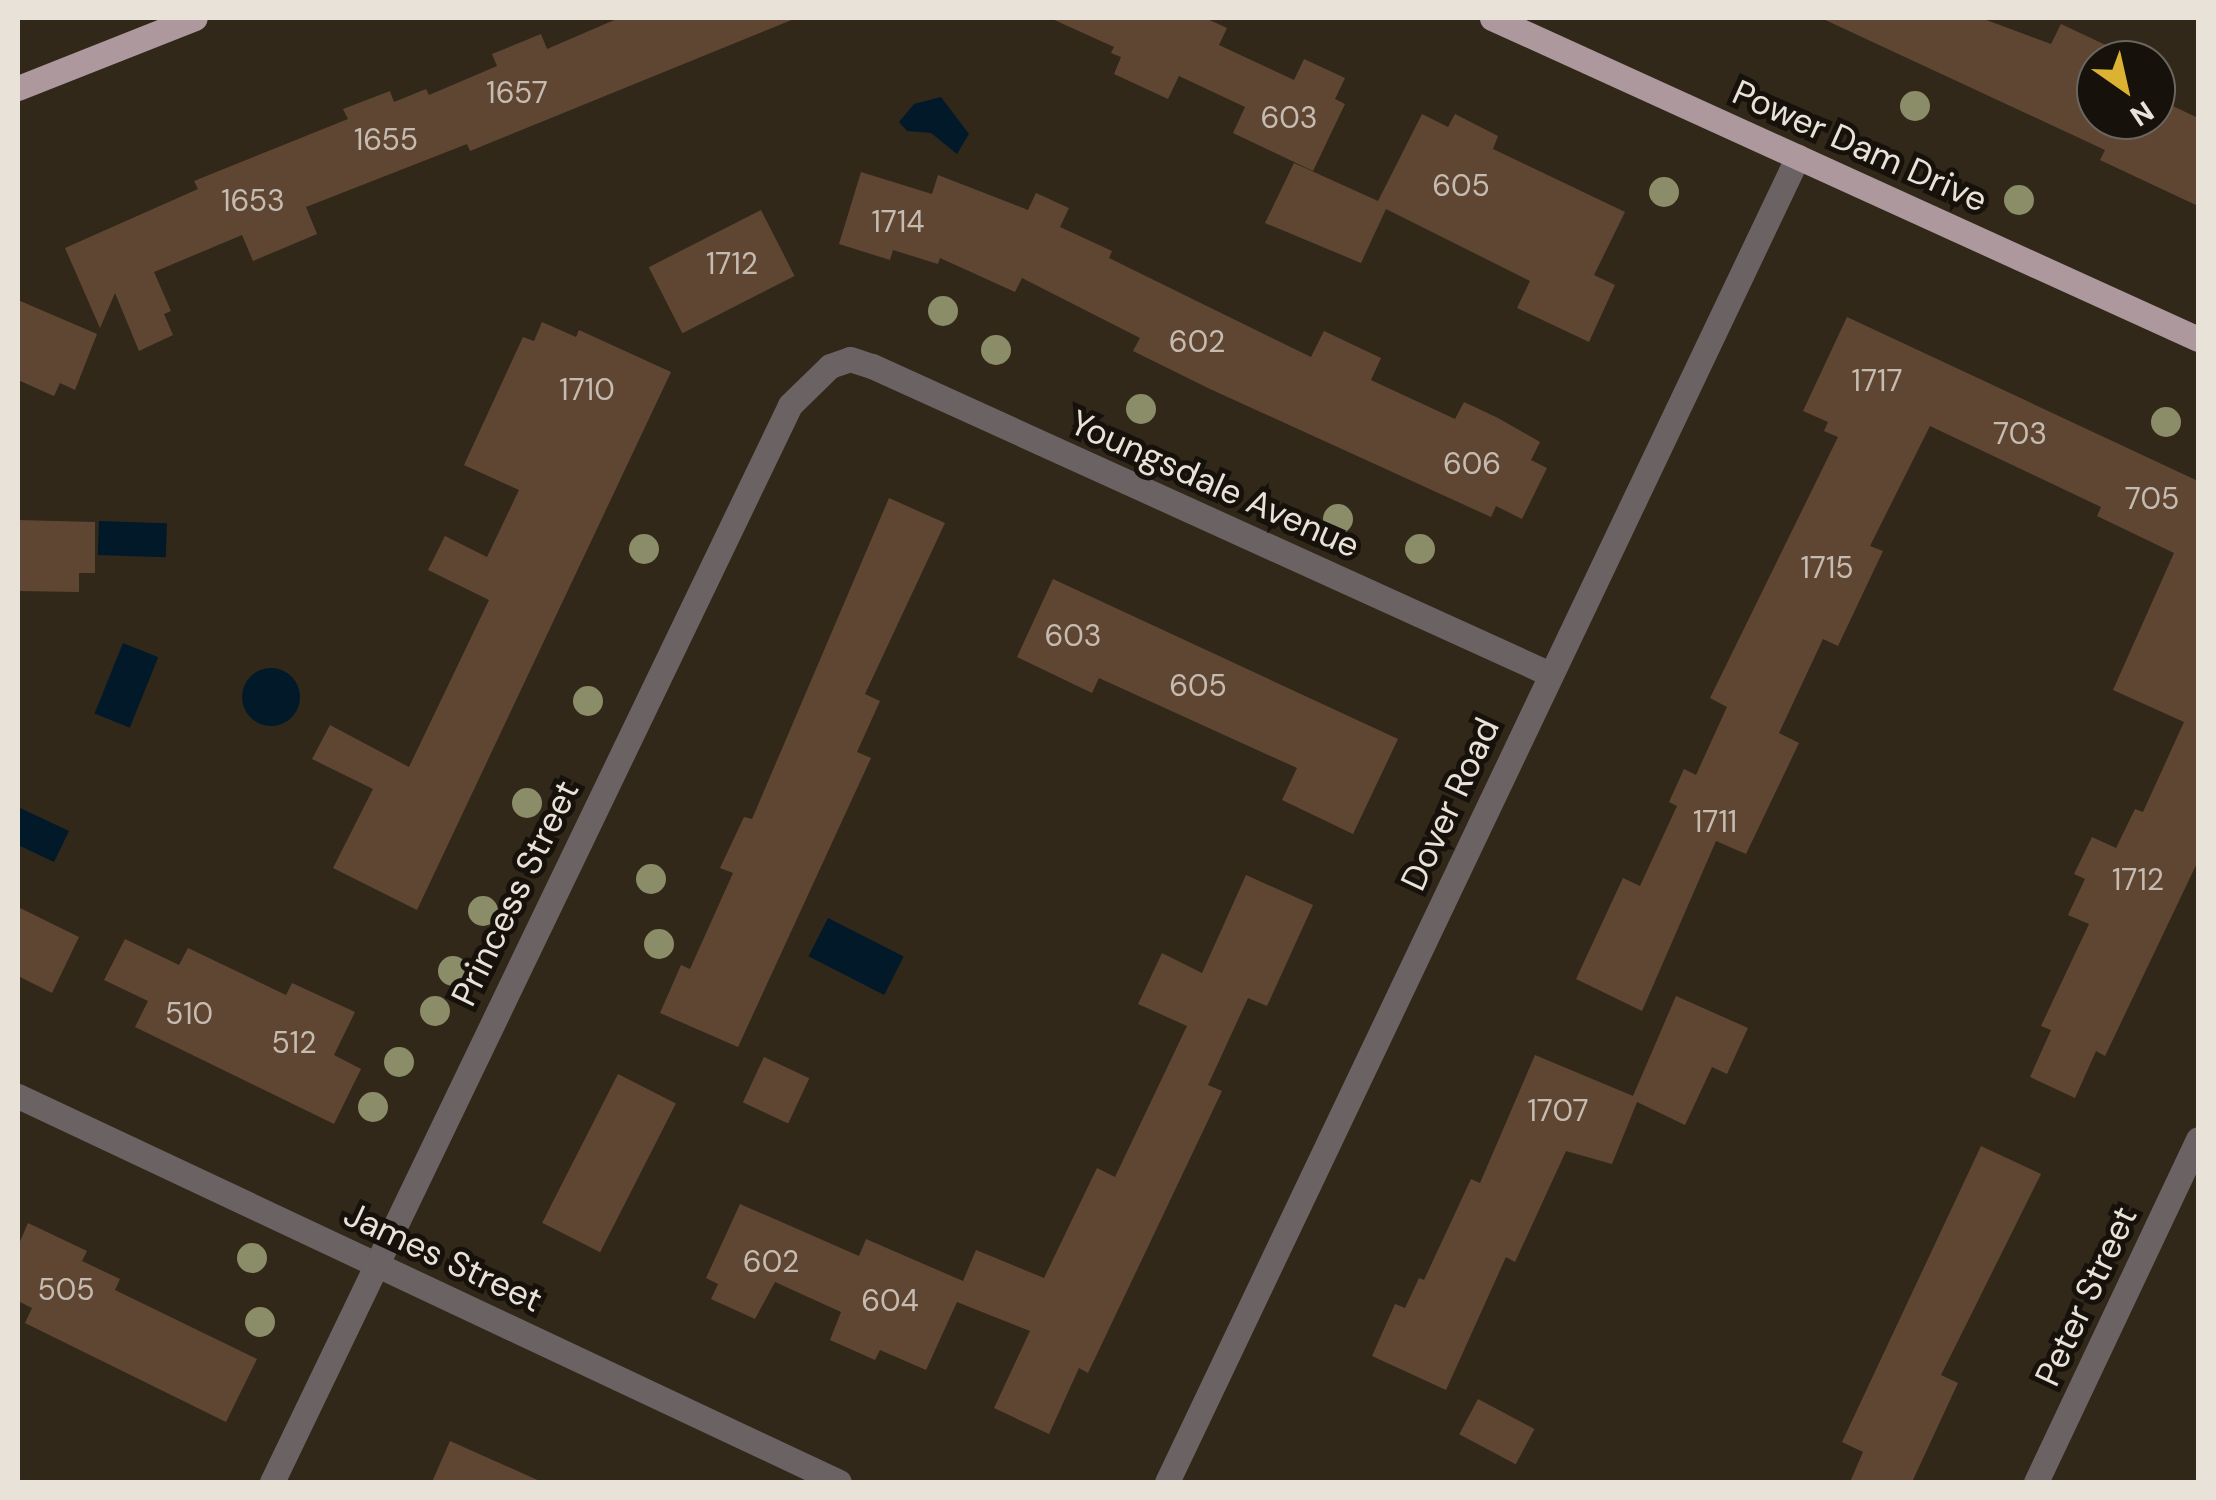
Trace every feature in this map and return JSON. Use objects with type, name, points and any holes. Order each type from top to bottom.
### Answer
[{"type":"main road","points":[[18,88],[196,18]]},
{"type":"main road","name":"Power Dam Drive","points":[[1492,18],[2198,339]]},
{"type":"street","name":"Dover Road","points":[[1167,1482],[1798,156]]},
{"type":"street","name":"Youngsdale Avenue","points":[[850,359],[1550,674]]},
{"type":"street","name":"Princess Street","points":[[272,1482],[790,405],[830,366],[850,359]]},
{"type":"street","name":"James Street","points":[[18,1096],[839,1482]]},
{"type":"street","name":"Peter Street","points":[[2036,1482],[2198,1139]]},
{"type":"water","points":[[941,97],[969,134],[957,154],[931,133],[907,131],[899,122],[914,104]]},
{"type":"water","points":[[99,521],[167,523],[166,557],[98,555]]},
{"type":"water","points":[[123,643],[158,657],[130,728],[95,713]]},
{"type":"water","points":[[271,668],[292,676],[300,697],[292,718],[271,726],[250,718],[242,697],[250,676]]},
{"type":"water","points":[[18,807],[69,831],[54,862],[18,845]]},
{"type":"water","points":[[828,918],[904,957],[884,995],[808,956]]},
{"type":"building","points":[[619,18],[794,19],[470,151],[467,144],[306,207],[317,234],[253,261],[242,235],[154,272],[171,311],[164,314],[173,335],[139,351],[115,293],[100,328],[65,248],[198,189],[194,181],[348,119],[343,109],[390,91],[394,102],[426,89],[429,95],[497,66],[492,54],[541,34],[547,49]]},
{"type":"building","points":[[1050,18],[1205,18],[1227,28],[1219,45],[1294,80],[1304,59],[1345,78],[1335,99],[1345,104],[1313,171],[1233,133],[1245,107],[1179,76],[1168,99],[1114,74],[1121,57],[1111,53],[1114,47]]},
{"type":"building","points":[[1821,18],[1981,18],[2051,44],[2061,24],[2095,40],[2076,40],[2076,137]]},
{"type":"building","points":[[2176,108],[2198,118],[2198,206],[2100,160],[2105,150],[2083,140],[2176,140]]},
{"type":"building","points":[[1422,114],[1448,127],[1455,114],[1498,136],[1493,149],[1625,212],[1594,275],[1615,285],[1589,342],[1517,308],[1530,281],[1386,209],[1361,263],[1265,223],[1294,163],[1378,201]]},
{"type":"building","points":[[861,172],[932,194],[938,175],[1028,210],[1036,193],[1069,208],[1060,227],[1112,251],[1109,258],[1311,357],[1324,331],[1381,358],[1371,380],[1455,419],[1464,402],[1498,418],[1540,442],[1531,460],[1547,468],[1522,519],[1496,506],[1491,517],[1133,351],[1140,338],[1022,278],[1015,292],[940,258],[938,264],[893,250],[890,260],[839,244]]},
{"type":"building","points":[[761,210],[795,276],[682,333],[649,267]]},
{"type":"building","points":[[18,300],[97,334],[75,390],[60,383],[54,396],[18,380]]},
{"type":"building","points":[[1847,317],[2198,481],[2198,861],[2105,1056],[2096,1051],[2075,1098],[2030,1077],[2051,1030],[2041,1026],[2089,924],[2068,915],[2085,879],[2074,874],[2092,837],[2116,848],[2135,809],[2143,812],[2184,722],[2113,690],[2174,553],[2097,516],[2101,507],[1930,426],[1870,546],[1883,551],[1838,646],[1823,639],[1779,733],[1799,743],[1746,854],[1716,841],[1642,1011],[1576,979],[1623,878],[1640,886],[1677,806],[1669,802],[1684,769],[1696,775],[1727,707],[1710,698],[1838,437],[1824,431],[1828,422],[1803,411]]},
{"type":"building","points":[[542,322],[576,337],[579,330],[671,372],[417,910],[333,868],[373,789],[312,759],[330,725],[409,767],[489,600],[428,570],[445,536],[487,557],[519,490],[464,465],[523,337],[534,341]]},
{"type":"building","points":[[889,498],[945,523],[865,694],[880,701],[857,752],[871,758],[738,1047],[660,1013],[681,965],[690,969],[733,873],[720,868],[744,817],[752,819]]},
{"type":"building","points":[[18,520],[95,522],[95,573],[79,573],[79,592],[18,591]]},
{"type":"building","points":[[1053,579],[1398,739],[1353,834],[1282,800],[1297,768],[1099,678],[1092,693],[1017,657]]},
{"type":"building","points":[[1246,875],[1313,905],[1267,1006],[1248,998],[1208,1085],[1222,1091],[1088,1373],[1079,1368],[1049,1434],[994,1408],[1030,1331],[957,1302],[926,1370],[880,1350],[875,1360],[830,1340],[841,1312],[775,1282],[755,1319],[711,1299],[718,1284],[706,1278],[740,1204],[859,1256],[866,1239],[963,1281],[976,1250],[1044,1278],[1097,1168],[1115,1177],[1187,1026],[1138,1004],[1162,953],[1202,973]]},
{"type":"building","points":[[18,907],[79,937],[52,993],[18,976]]},
{"type":"building","points":[[125,939],[179,965],[188,948],[286,995],[292,983],[355,1012],[334,1055],[361,1069],[334,1124],[135,1027],[148,1001],[104,980]]},
{"type":"building","points":[[1676,996],[1748,1028],[1727,1074],[1712,1067],[1685,1125],[1637,1102],[1612,1164],[1566,1151],[1515,1262],[1506,1257],[1446,1390],[1372,1356],[1395,1304],[1405,1308],[1419,1278],[1424,1280],[1471,1179],[1480,1183],[1535,1055],[1633,1096]]},
{"type":"building","points":[[764,1057],[809,1078],[788,1123],[743,1102]]},
{"type":"building","points":[[618,1074],[676,1104],[600,1252],[542,1223]]},
{"type":"building","points":[[1981,1146],[2041,1174],[1941,1375],[1958,1383],[1912,1482],[1850,1482],[1863,1452],[1842,1442]]},
{"type":"building","points":[[28,1223],[87,1251],[82,1261],[120,1279],[115,1290],[257,1359],[226,1422],[25,1323],[32,1308],[18,1301],[18,1246]]},
{"type":"building","points":[[1478,1399],[1535,1429],[1516,1464],[1459,1434]]},
{"type":"building","points":[[450,1441],[542,1482],[432,1482]]}]
